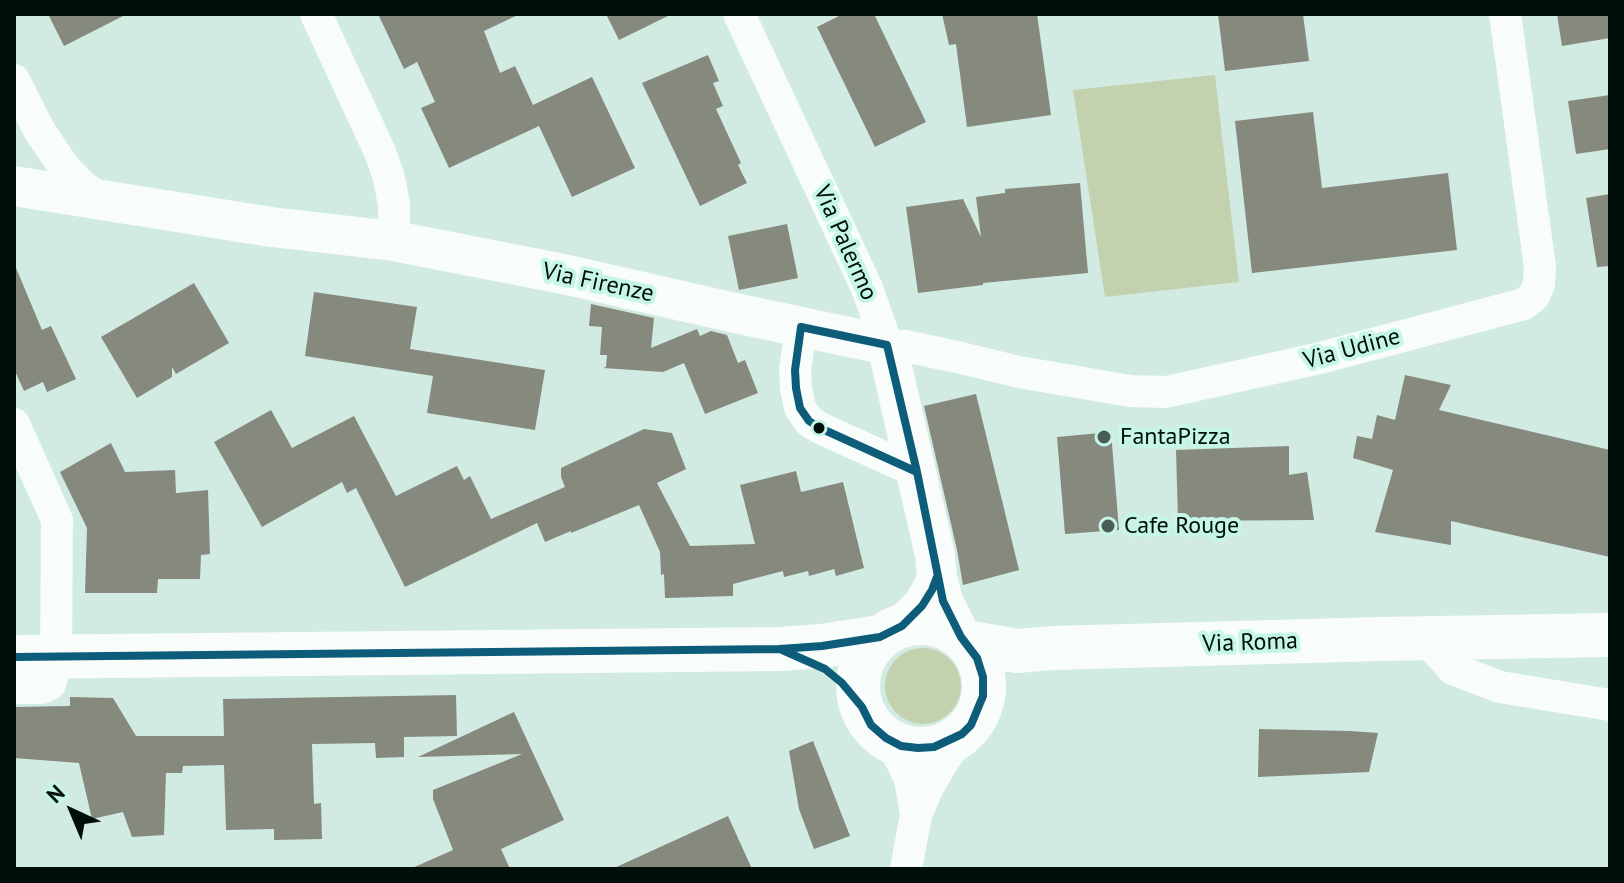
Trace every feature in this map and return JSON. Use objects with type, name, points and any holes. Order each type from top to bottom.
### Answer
[{"type":"main road","points":[[35,657],[780,649],[822,646],[922,622],[941,626],[964,639],[977,658],[983,677],[983,696],[969,724],[934,747],[901,746],[874,723],[842,683],[825,669],[780,649]]},
{"type":"main road","points":[[874,723],[858,689],[860,669],[868,652],[891,631]]},
{"type":"main road","name":"Via Roma","points":[[964,639],[1017,651],[1610,635]]},
{"type":"main road","name":"Via Roma","points":[[969,724],[1004,689],[1029,671],[1075,649]]},
{"type":"street","points":[[316,14],[384,165],[394,205],[394,241]]},
{"type":"street","name":"Via Palermo","points":[[739,14],[867,288],[887,345],[943,601],[964,639]]},
{"type":"street","name":"Via Udine","points":[[887,345],[1130,391],[1166,392],[1301,363],[1524,304],[1534,296],[1539,284],[1540,267],[1505,14]]},
{"type":"street","points":[[14,83],[26,132],[44,157],[42,173],[37,181],[21,188]]},
{"type":"street","points":[[26,132],[81,185],[102,200]]},
{"type":"street","name":"Via Firenze","points":[[21,188],[271,227],[394,241],[563,274],[887,345]]},
{"type":"street","points":[[801,327],[795,370],[796,388],[800,408],[809,421],[917,472]]},
{"type":"street","points":[[14,424],[57,520],[35,657],[50,684],[42,688],[14,688]]},
{"type":"street","points":[[891,631],[922,606],[937,577]]},
{"type":"street","points":[[1565,635],[1610,648]]},
{"type":"street","points":[[1425,638],[1453,669],[1500,687],[1610,705]]},
{"type":"street","points":[[874,723],[900,758],[910,779],[916,815]]},
{"type":"street","points":[[906,869],[916,815],[928,787],[969,724]]},
{"type":"green space","points":[[1215,75],[1239,282],[1105,297],[1073,90]]},
{"type":"green space","points":[[923,648],[938,651],[950,659],[958,671],[961,686],[958,701],[950,713],[938,721],[923,724],[908,721],[896,713],[888,701],[885,686],[888,671],[896,659],[908,651]]},
{"type":"building","points":[[48,14],[127,14],[64,46]]},
{"type":"building","points":[[378,14],[520,14],[484,31],[500,73],[515,66],[533,105],[592,77],[635,168],[572,197],[539,126],[449,168],[421,108],[435,102],[417,62],[404,69]]},
{"type":"building","points":[[606,14],[672,14],[619,40]]},
{"type":"building","points":[[843,14],[874,14],[926,122],[875,147],[817,27]]},
{"type":"building","points":[[942,14],[1037,14],[1051,115],[967,127],[956,44],[949,45]]},
{"type":"building","points":[[1218,14],[1303,14],[1309,61],[1225,71]]},
{"type":"building","points":[[1557,14],[1610,14],[1610,38],[1562,46]]},
{"type":"building","points":[[708,55],[719,81],[713,83],[723,106],[716,109],[747,183],[700,206],[642,83]]},
{"type":"building","points":[[1610,95],[1610,149],[1576,154],[1568,101]]},
{"type":"building","points":[[1313,112],[1322,188],[1448,173],[1457,250],[1252,273],[1235,121]]},
{"type":"building","points":[[1080,183],[1088,273],[918,293],[906,207],[963,199],[981,237],[976,197],[1005,193],[1005,189]]},
{"type":"building","points":[[1610,194],[1610,266],[1597,267],[1586,198]]},
{"type":"building","points":[[787,224],[798,278],[739,290],[728,236]]},
{"type":"building","points":[[14,263],[42,330],[51,326],[76,379],[47,392],[43,382],[24,391],[14,369]]},
{"type":"building","points":[[194,283],[229,343],[176,374],[172,367],[172,377],[137,398],[101,337]]},
{"type":"building","points":[[314,292],[417,307],[410,349],[545,370],[535,430],[427,413],[433,376],[305,356]]},
{"type":"building","points":[[591,304],[654,318],[651,348],[697,329],[700,336],[711,331],[727,335],[738,363],[745,360],[758,393],[705,414],[684,363],[663,372],[603,368],[606,367],[607,355],[600,355],[602,327],[589,326]]},
{"type":"building","points":[[1405,375],[1451,385],[1439,410],[1610,450],[1610,557],[1451,521],[1451,545],[1375,532],[1393,470],[1353,458],[1357,436],[1372,439],[1377,415],[1395,420]]},
{"type":"building","points":[[976,394],[1019,570],[963,585],[924,406]]},
{"type":"building","points":[[271,410],[292,448],[354,416],[396,496],[457,466],[464,480],[470,476],[491,519],[565,487],[561,468],[644,429],[672,433],[686,469],[657,483],[690,546],[755,544],[740,485],[796,471],[801,492],[843,482],[864,568],[836,576],[834,569],[809,576],[808,571],[784,577],[783,571],[733,584],[733,596],[665,598],[660,552],[639,505],[545,542],[537,523],[405,587],[356,488],[347,493],[342,482],[262,527],[214,442]]},
{"type":"building","points":[[1111,432],[1119,530],[1065,534],[1057,437]]},
{"type":"building","points":[[111,443],[125,472],[175,470],[176,493],[208,490],[210,554],[201,555],[200,579],[158,579],[157,593],[85,593],[87,528],[60,472]]},
{"type":"building","points":[[1289,446],[1289,475],[1307,472],[1314,520],[1178,521],[1176,450]]},
{"type":"building","points":[[456,695],[457,736],[404,737],[404,757],[376,758],[375,743],[312,744],[314,804],[321,803],[322,839],[274,840],[274,829],[226,830],[224,765],[183,766],[182,773],[166,773],[164,835],[132,837],[123,812],[92,819],[79,763],[14,758],[14,707],[70,706],[70,697],[113,698],[136,736],[224,736],[223,699]]},
{"type":"building","points":[[514,712],[564,820],[501,849],[510,869],[410,869],[453,850],[433,799],[433,790],[522,754],[418,757]]},
{"type":"building","points":[[1259,729],[1378,733],[1369,772],[1258,777]]},
{"type":"building","points":[[813,741],[850,836],[814,849],[799,809],[789,751]]},
{"type":"building","points":[[728,816],[752,869],[612,869]]},
{"type":"transit line","points":[[801,327],[887,345],[917,472],[809,421],[800,408],[796,388],[795,370],[801,327]]},
{"type":"transit line","points":[[780,649],[825,669],[842,683],[862,707],[871,725],[901,746],[934,747],[962,734],[971,725],[983,696],[983,677],[977,658],[961,637],[943,601],[917,472]]},
{"type":"transit line","points":[[14,657],[780,649],[822,646],[880,637],[902,626],[922,606],[937,577]]},
{"type":"place","name":"FantaPizza","points":[[1104,437]]},
{"type":"place","name":"Cafe Rouge","points":[[1108,526]]}]
